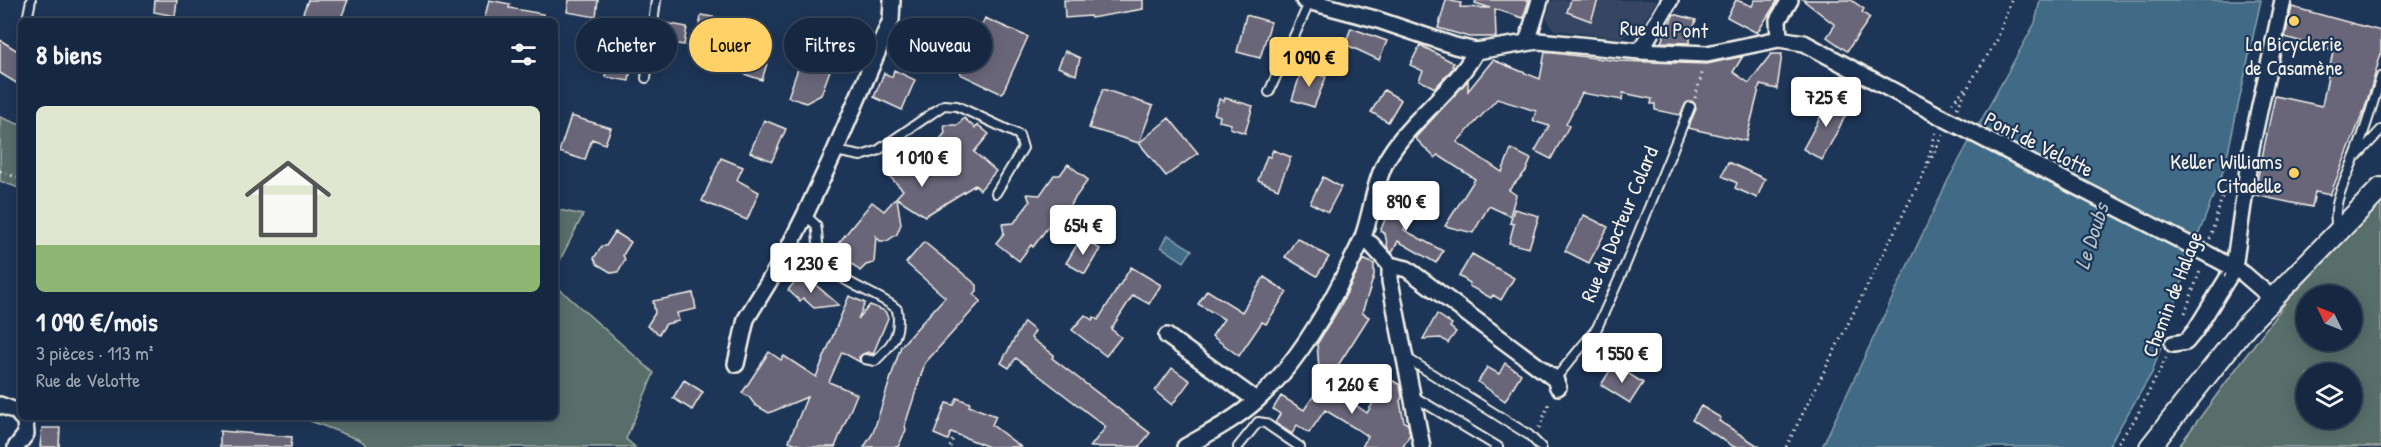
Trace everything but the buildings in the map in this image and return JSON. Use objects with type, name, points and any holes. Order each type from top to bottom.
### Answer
[{"type":"main road","points":[[2151,447],[2246,326],[2381,188]]},
{"type":"street","points":[[736,364],[746,319],[784,257],[835,151],[891,20],[892,0]]},
{"type":"street","points":[[1527,42],[1540,0]]},
{"type":"street","points":[[1640,51],[1670,0]]},
{"type":"street","points":[[1779,39],[1778,20],[1790,0]]},
{"type":"street","points":[[2173,344],[2186,342],[2195,331],[2234,268],[2251,148],[2283,0]]},
{"type":"street","points":[[1185,447],[1237,415],[1280,376],[1323,316],[1362,238],[1387,161],[1404,135],[1462,72],[1476,51],[1375,19],[1307,1]]},
{"type":"street","name":"Rue du Pont","points":[[1476,51],[1538,41],[1640,51],[1707,54],[1779,39],[1804,43],[1943,123]]},
{"type":"street","name":"Pont de Velotte","points":[[1943,123],[2234,268],[2273,299]]},
{"type":"street","points":[[1362,238],[1371,244],[1390,265],[1407,269],[1557,383]]},
{"type":"street","points":[[1390,265],[1390,281],[1422,447]]},
{"type":"street","points":[[1167,336],[1256,400]]},
{"type":"street","points":[[0,405],[18,413]]},
{"type":"street","points":[[16,447],[26,434],[24,420]]},
{"type":"lane","points":[[27,18],[31,0]]},
{"type":"lane","points":[[646,78],[656,0]]},
{"type":"lane","points":[[1269,92],[1307,1]]},
{"type":"lane","points":[[2337,233],[2335,221],[2338,195],[2355,158],[2381,77]]},
{"type":"lane","points":[[835,151],[861,156],[877,151],[944,105],[957,106],[1018,135],[1023,148],[996,193]]},
{"type":"lane","name":"Rue du Docteur Colard","points":[[1557,383],[1597,328],[1690,107]]},
{"type":"lane","points":[[2355,158],[2381,130]]},
{"type":"lane","points":[[805,215],[816,225],[819,249],[826,264],[843,278],[885,299],[897,309],[899,321],[897,335],[875,361],[865,359]]},
{"type":"lane","points":[[1405,357],[1534,440],[1541,447]]},
{"type":"lane","points":[[1412,395],[1498,447]]},
{"type":"lane","points":[[1238,447],[1258,422],[1264,423],[1300,447]]},
{"type":"path","points":[[1786,447],[1925,171],[1943,123],[1997,40],[2011,0]]},
{"type":"path","points":[[1690,107],[1695,99],[1707,54]]},
{"type":"path","points":[[1956,110],[1972,80]]},
{"type":"path","points":[[1925,171],[1943,123]]},
{"type":"path","points":[[0,171],[18,178]]},
{"type":"path","name":"Chemin de Halage","points":[[2115,447],[2135,418],[2173,344],[2208,255],[2224,190],[2230,182]]},
{"type":"path","points":[[1534,440],[1557,383]]},
{"type":"path","points":[[950,447],[953,438]]},
{"type":"shaded area","points":[[1552,0],[1657,0],[1639,29],[1620,38],[1554,30],[1546,18]]},
{"type":"green space","points":[[0,117],[18,124],[18,188],[0,181]]},
{"type":"green space","points":[[2381,189],[2381,447],[2178,447],[2296,289],[2296,351],[2362,351],[2362,285],[2299,285]]},
{"type":"green space","points":[[558,210],[583,215],[558,264]]},
{"type":"green space","points":[[558,288],[654,373],[626,439],[635,447],[369,447],[360,440],[308,420],[558,420]]},
{"type":"water","name":"Le Doubs","points":[[2040,0],[2261,0],[2225,166],[2194,246],[2152,373],[2108,447],[1822,447],[1948,180],[2035,23]]},
{"type":"water","points":[[1168,235],[1192,250],[1184,262],[1161,247]]},
{"type":"place","name":"La Bicyclerie de Casamène","points":[[2294,21]]},
{"type":"place","name":"Keller Williams Citadelle","points":[[2294,173]]}]
